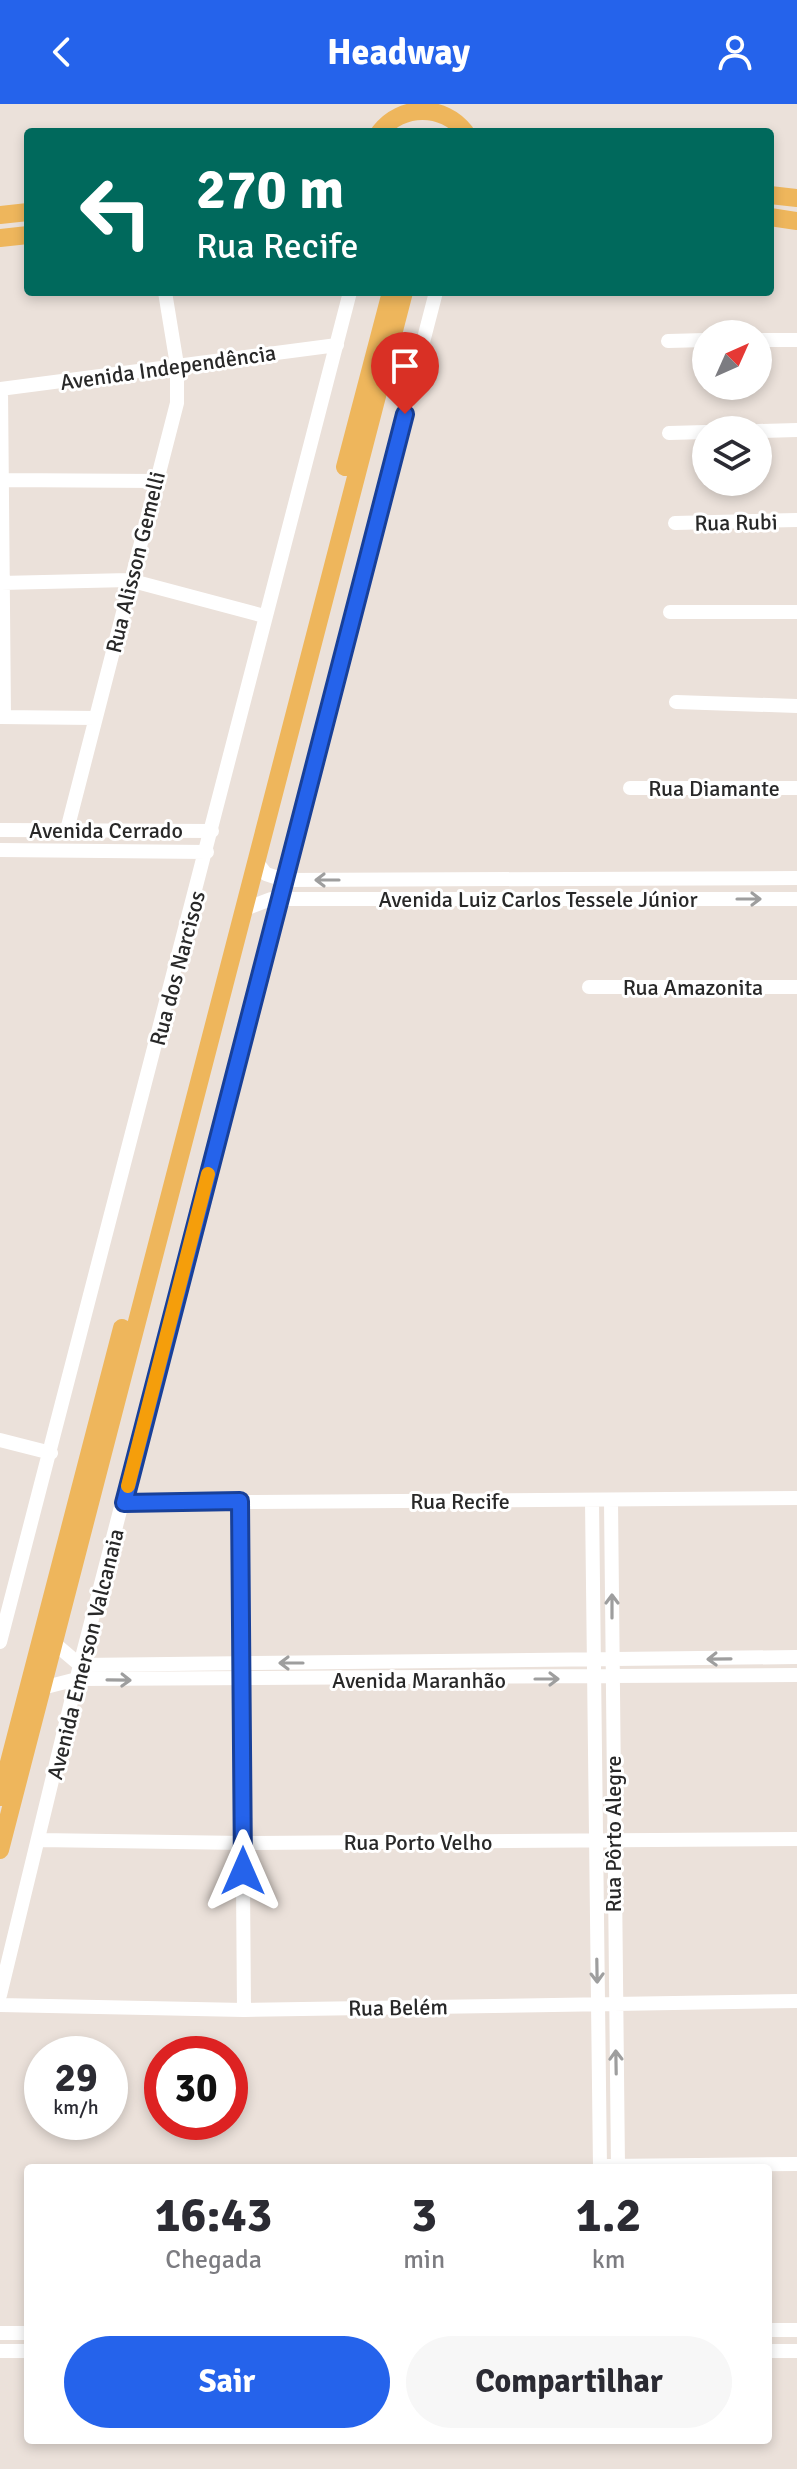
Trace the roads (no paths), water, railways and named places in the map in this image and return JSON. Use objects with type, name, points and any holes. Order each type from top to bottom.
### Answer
[{"type":"main road","points":[[461,104],[463,128]]},
{"type":"main road","points":[[383,128],[400,109],[418,106],[443,110],[463,128]]},
{"type":"main road","points":[[774,196],[797,198]]},
{"type":"main road","points":[[0,215],[24,212]]},
{"type":"main road","points":[[774,218],[797,221]]},
{"type":"main road","points":[[0,238],[24,235]]},
{"type":"main road","points":[[0,1797],[390,296]]},
{"type":"main road","points":[[0,1850],[403,296]]},
{"type":"street","name":"Rua Alisson Gemelli","points":[[67,830],[129,580],[176,410],[177,365],[166,296]]},
{"type":"street","name":"Rua dos Narcisos","points":[[0,1642],[7,1586],[51,1453],[207,852],[264,616],[349,296]]},
{"type":"street","name":"Avenida Emerson Valcanaia","points":[[0,1995],[78,1672],[435,296]]},
{"type":"street","points":[[668,341],[692,340]]},
{"type":"street","points":[[772,340],[797,340]]},
{"type":"street","name":"Avenida Independência","points":[[0,389],[337,345]]},
{"type":"street","points":[[0,389],[3,480],[2,717],[95,718]]},
{"type":"street","points":[[772,431],[797,430]]},
{"type":"street","points":[[669,433],[692,432]]},
{"type":"street","points":[[3,480],[155,481]]},
{"type":"street","name":"Rua Rubi","points":[[675,523],[797,520]]},
{"type":"street","points":[[1,583],[129,580],[264,616]]},
{"type":"street","points":[[670,612],[797,612]]},
{"type":"street","points":[[676,702],[797,706]]},
{"type":"street","name":"Rua Diamante","points":[[630,788],[797,788]]},
{"type":"street","name":"Avenida Cerrado","points":[[0,830],[212,831]]},
{"type":"street","name":"Avenida Cerrado","points":[[0,850],[207,852]]},
{"type":"street","points":[[255,860],[266,874],[284,880]]},
{"type":"street","name":"Avenida Luiz Carlos Tessele Júnior","points":[[284,880],[797,878]]},
{"type":"street","name":"Avenida Luiz Carlos Tessele Júnior","points":[[242,910],[260,901],[279,899],[797,899]]},
{"type":"street","name":"Rua Amazonita","points":[[589,987],[797,987]]},
{"type":"street","points":[[0,1440],[51,1453]]},
{"type":"street","name":"Rua Recife","points":[[124,1503],[797,1498]]},
{"type":"street","points":[[240,1501],[244,2010]]},
{"type":"street","name":"Rua Pôrto Alegre","points":[[592,1501],[600,2164]]},
{"type":"street","name":"Rua Pôrto Alegre","points":[[611,1501],[618,2164]]},
{"type":"street","points":[[54,1643],[78,1672]]},
{"type":"street","name":"Avenida Maranhão","points":[[42,1688],[78,1672],[242,1663],[797,1657]]},
{"type":"street","name":"Avenida Maranhão","points":[[78,1672],[242,1681],[797,1675]]},
{"type":"street","name":"Rua Porto Velho","points":[[39,1840],[243,1843],[797,1839]]},
{"type":"street","points":[[596,1939],[614,1938]]},
{"type":"street","name":"Rua Belém","points":[[0,2005],[244,2010],[797,2001]]},
{"type":"street","points":[[599,2099],[616,2098]]},
{"type":"street","points":[[772,2164],[797,2164]]},
{"type":"street","points":[[772,2330],[797,2330]]},
{"type":"street","points":[[0,2333],[24,2333]]},
{"type":"street","points":[[0,2351],[24,2351]]},
{"type":"street","points":[[772,2351],[797,2351]]}]
